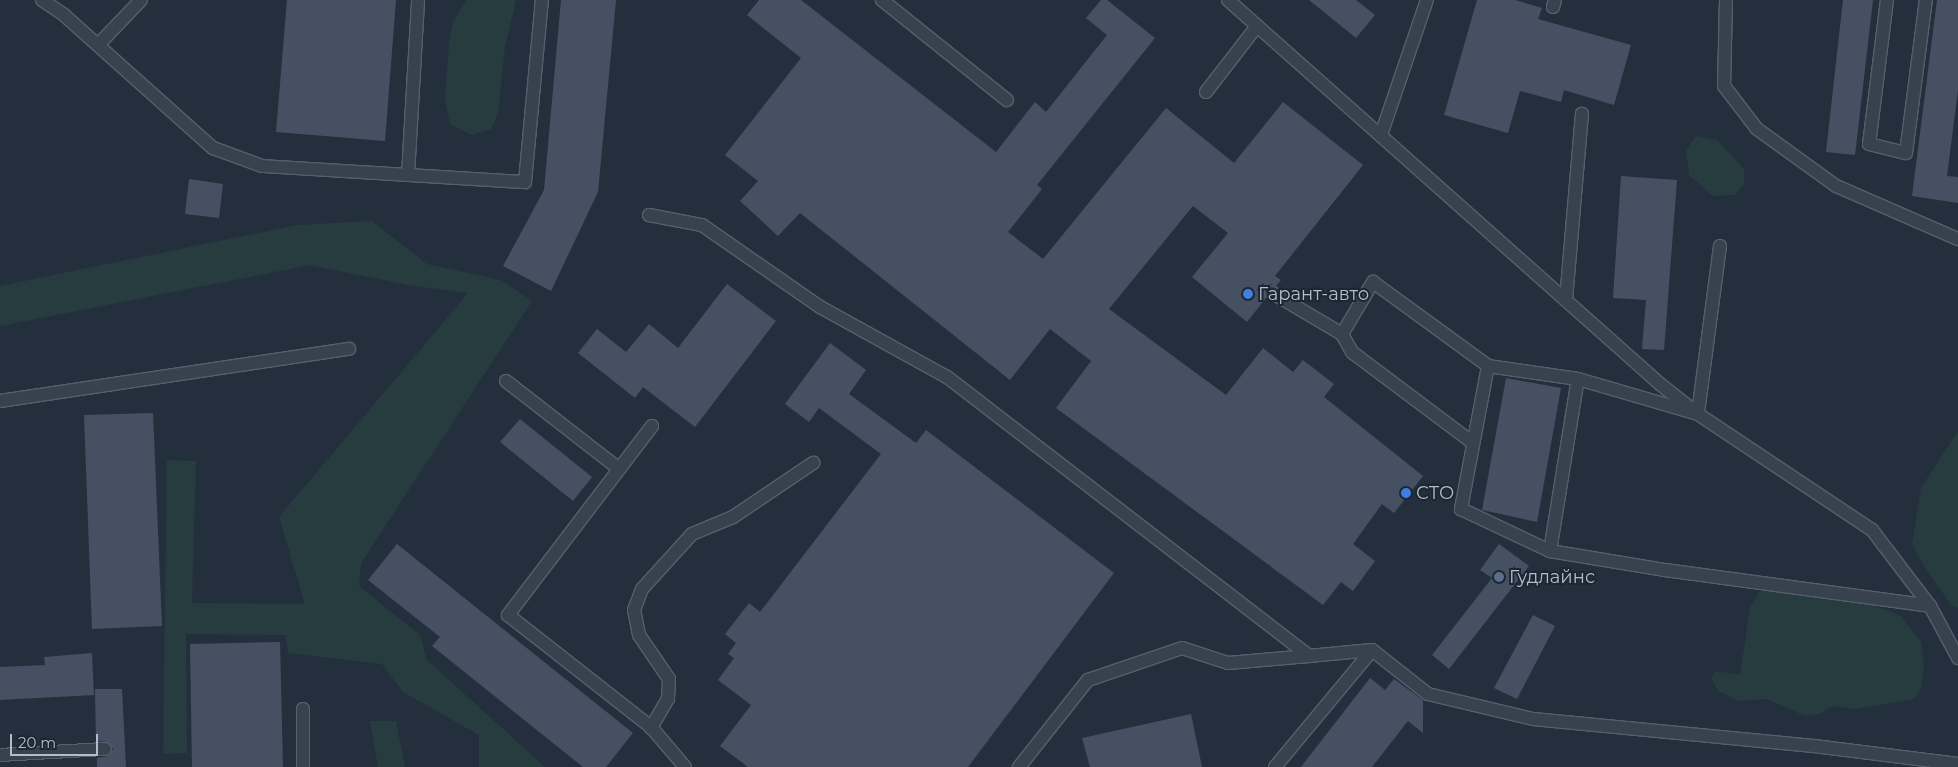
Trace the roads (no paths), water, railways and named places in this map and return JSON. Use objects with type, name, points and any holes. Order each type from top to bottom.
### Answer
[{"type":"lane","points":[[42,0],[98,45],[213,148],[262,166],[525,182],[542,0]]},
{"type":"lane","points":[[98,45],[141,0]]},
{"type":"lane","points":[[408,175],[418,0]]},
{"type":"lane","points":[[882,0],[1007,100]]},
{"type":"lane","points":[[1228,0],[1566,300],[1698,414],[1872,530],[1930,606],[1958,658]]},
{"type":"lane","points":[[1381,135],[1427,0]]},
{"type":"lane","points":[[1726,0],[1724,86],[1757,129],[1836,186],[1958,239]]},
{"type":"lane","points":[[1887,0],[1869,144],[1906,153],[1926,0]]},
{"type":"lane","points":[[1206,92],[1257,26]]},
{"type":"lane","points":[[1566,300],[1582,114]]},
{"type":"lane","points":[[649,215],[702,225],[820,307],[947,378],[1309,656]]},
{"type":"lane","points":[[1698,414],[1720,246]]},
{"type":"lane","points":[[1342,334],[1373,282],[1488,366],[1578,379],[1698,414]]},
{"type":"lane","points":[[1271,292],[1342,334],[1352,352],[1473,443]]},
{"type":"lane","points":[[0,401],[350,349]]},
{"type":"lane","points":[[1488,366],[1461,510],[1550,551],[1665,576],[1930,606]]},
{"type":"lane","points":[[1550,551],[1578,379]]},
{"type":"lane","points":[[506,381],[618,469]]},
{"type":"lane","points":[[652,426],[508,615],[651,728],[685,767]]},
{"type":"lane","points":[[651,728],[668,699],[669,679],[639,635],[634,610],[642,589],[692,534],[733,517],[813,463]]},
{"type":"lane","points":[[1019,767],[1088,680],[1182,648],[1228,663],[1372,650],[1428,694],[1533,719],[1814,746],[1958,764]]},
{"type":"lane","points":[[1275,767],[1372,650]]},
{"type":"lane","points":[[302,709],[303,767]]},
{"type":"lane","points":[[0,755],[105,749]]},
{"type":"place","name":"Гарант-авто","points":[[1248,294]]},
{"type":"place","name":"СТО","points":[[1406,493]]},
{"type":"place","name":"Гудлайнс","points":[[1499,577]]}]
